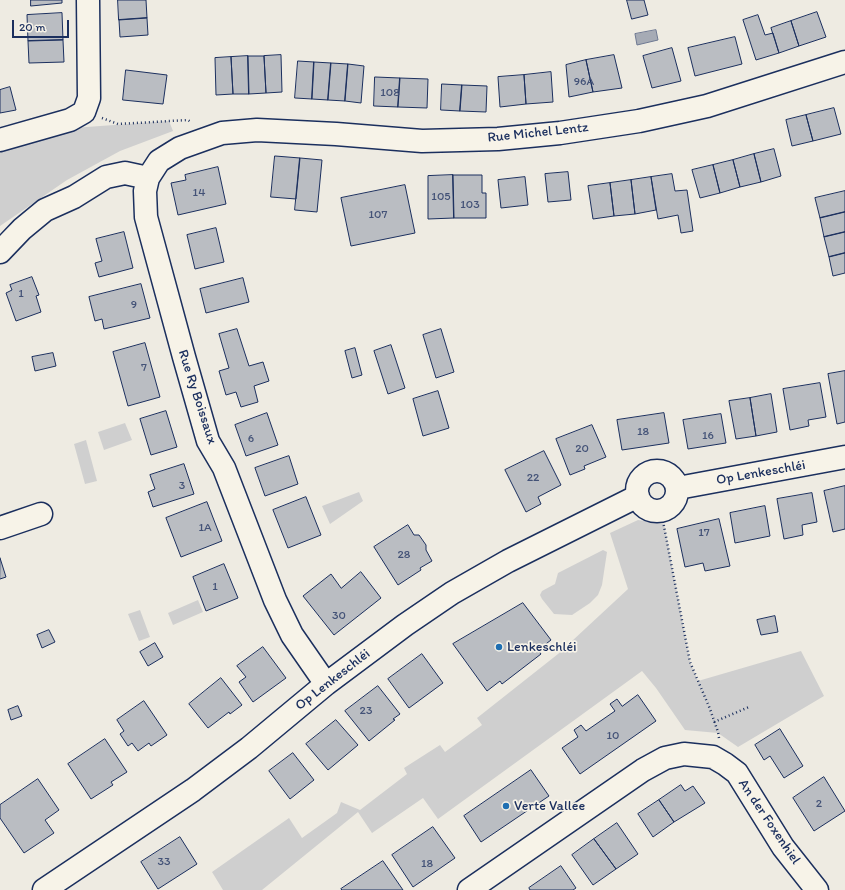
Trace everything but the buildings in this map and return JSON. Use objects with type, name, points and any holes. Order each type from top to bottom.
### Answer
[{"type":"street","points":[[0,140],[70,120],[84,112],[89,98],[88,0]]},
{"type":"street","name":"Rue Michel Lentz","points":[[222,133],[257,130],[336,134],[422,141],[498,139],[560,133],[639,121],[707,106],[845,62]]},
{"type":"street","name":"Rue Ry Boissaux","points":[[222,133],[180,148],[159,161],[148,178],[144,191],[146,217],[208,441],[224,468],[276,600],[292,635],[326,684]]},
{"type":"street","points":[[0,252],[22,229],[44,210],[74,197],[106,177],[125,173],[148,178]]},
{"type":"street","name":"Op Lenkeschléi","points":[[678,488],[845,457]]},
{"type":"street","points":[[653,471],[666,472],[672,476],[678,488],[678,494],[675,500],[666,509],[660,511],[649,509],[640,502],[638,496],[638,483],[647,473],[653,471]]},
{"type":"street","name":"Op Lenkeschléi","points":[[44,890],[193,790],[249,748],[326,684],[405,625],[452,593],[508,561],[638,496]]},
{"type":"street","points":[[0,528],[41,514]]},
{"type":"street","name":"An der Foxenhiel","points":[[469,890],[643,770],[665,758],[684,754],[712,757],[725,764],[736,773],[783,847],[817,890]]},
{"type":"path","points":[[84,112],[118,124],[188,120],[193,124],[199,141]]},
{"type":"path","points":[[663,520],[690,662],[714,722],[719,739]]},
{"type":"path","points":[[714,722],[749,707]]},
{"type":"shaded area","points":[[656,30],[658,40],[637,45],[635,34]]},
{"type":"shaded area","points":[[169,121],[173,131],[120,151],[67,180],[0,226],[0,149],[73,128]]},
{"type":"shaded area","points":[[125,423],[132,440],[104,450],[98,432]]},
{"type":"shaded area","points":[[86,440],[97,481],[85,484],[74,444]]},
{"type":"shaded area","points":[[359,492],[363,501],[330,524],[322,506]]},
{"type":"shaded area","points":[[638,520],[664,524],[690,662],[698,681],[801,651],[824,696],[738,747],[718,733],[685,730],[656,688],[642,671],[438,819],[423,798],[372,833],[358,812],[262,890],[223,890],[212,872],[289,818],[302,838],[337,813],[341,802],[360,810],[407,774],[404,768],[440,745],[445,752],[482,725],[477,718],[558,654],[628,589],[610,533]]},
{"type":"shaded area","points":[[603,550],[607,552],[602,585],[598,595],[590,603],[572,615],[554,614],[542,599],[540,595],[542,591],[555,584],[558,573]]},
{"type":"shaded area","points":[[198,600],[203,612],[173,625],[168,613]]},
{"type":"shaded area","points":[[140,610],[150,637],[139,641],[128,614]]},
{"type":"place","name":"Lenkeschléi","points":[[499,647]]},
{"type":"place","name":"Verte Vallee","points":[[506,806]]}]
